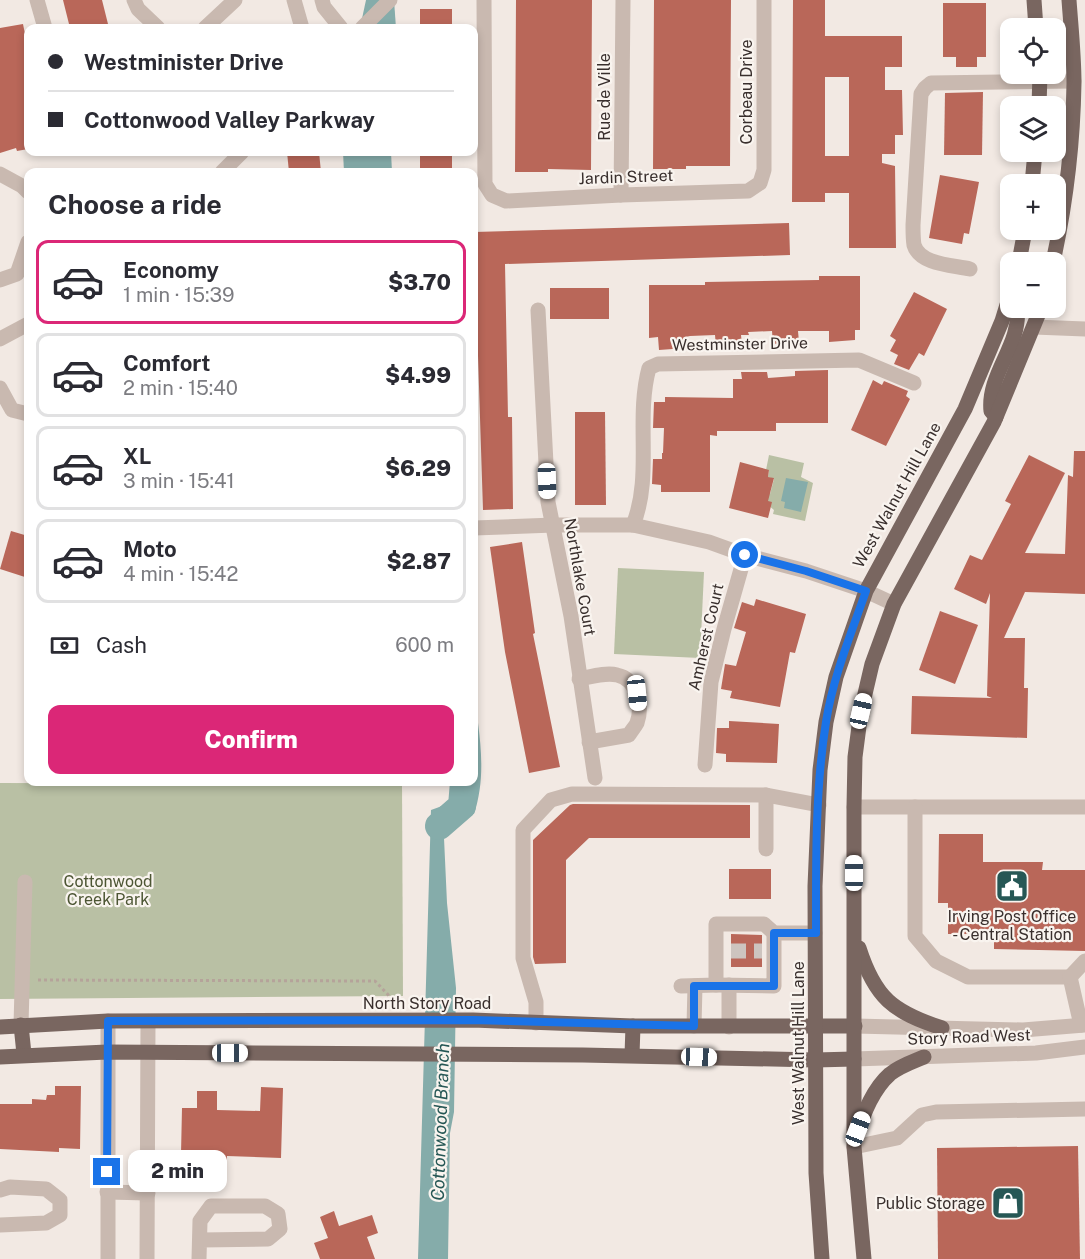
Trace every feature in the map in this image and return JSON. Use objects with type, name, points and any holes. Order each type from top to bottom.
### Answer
[{"type":"main road","points":[[1034,0],[1035,18]]},
{"type":"main road","points":[[1055,252],[1071,156],[1074,81],[1069,0]]},
{"type":"main road","name":"West Walnut Hill Lane","points":[[822,1259],[816,1173],[815,1027],[820,770],[826,722],[836,677],[866,591],[965,409],[1003,318]]},
{"type":"main road","points":[[996,417],[991,411],[991,393],[1014,337],[1018,318]]},
{"type":"main road","points":[[864,1259],[854,1147],[854,807],[855,757],[861,711],[872,664],[894,604],[996,417],[1038,318]]},
{"type":"main road","points":[[855,934],[874,986],[886,1000],[916,1020],[942,1028]]},
{"type":"main road","name":"North Story Road","points":[[0,1027],[108,1021],[473,1020],[633,1026],[855,1026]]},
{"type":"main road","points":[[21,1025],[24,1054]]},
{"type":"main road","points":[[632,1055],[633,1026]]},
{"type":"main road","points":[[0,1057],[24,1054],[147,1052],[855,1059]]},
{"type":"main road","points":[[854,1147],[858,1129],[871,1099],[888,1075],[924,1057]]},
{"type":"street","points":[[37,0],[44,24]]},
{"type":"street","points":[[134,0],[138,9],[154,24]]},
{"type":"street","points":[[209,24],[235,0]]},
{"type":"street","points":[[294,0],[301,24]]},
{"type":"street","points":[[322,0],[324,7],[338,24]]},
{"type":"street","points":[[366,24],[390,0]]},
{"type":"street","name":"Jardin Street","points":[[484,0],[485,184],[492,195],[506,201],[748,191],[760,183]]},
{"type":"street","name":"Rue de Ville","points":[[621,195],[623,0]]},
{"type":"street","name":"Corbeau Drive","points":[[760,183],[764,170],[764,0]]},
{"type":"street","points":[[970,269],[936,262],[921,256],[914,245],[913,214],[921,94],[932,83],[1000,79]]},
{"type":"street","points":[[1066,80],[1074,81]]},
{"type":"street","points":[[0,174],[24,188]]},
{"type":"street","points":[[0,280],[17,273],[24,265]]},
{"type":"street","name":"Northlake Court","points":[[538,310],[548,502],[571,616],[595,777]]},
{"type":"street","points":[[1035,327],[1085,328]]},
{"type":"street","points":[[0,339],[24,329]]},
{"type":"street","name":"Westminster Drive","points":[[633,525],[638,513],[642,475],[644,384],[649,369],[658,364],[859,360],[914,383]]},
{"type":"street","points":[[0,388],[12,410],[24,413]]},
{"type":"street","points":[[478,528],[633,525],[709,542],[745,555],[806,571],[866,591],[894,604]]},
{"type":"street","name":"Amherst Court","points":[[705,765],[711,682],[745,555]]},
{"type":"street","points":[[579,679],[618,675],[630,682],[637,693],[639,710],[637,724],[629,735],[589,742]]},
{"type":"street","points":[[536,1023],[536,1002],[523,958],[524,830],[551,800],[572,794],[766,795],[819,805]]},
{"type":"street","points":[[766,795],[766,849]]},
{"type":"street","points":[[854,807],[1085,807]]},
{"type":"street","points":[[915,807],[915,936],[936,961],[968,977],[1070,978],[1085,961]]},
{"type":"street","points":[[21,1025],[25,882]]},
{"type":"street","points":[[729,1027],[722,986],[724,951],[716,924],[764,924],[774,933],[816,933]]},
{"type":"street","points":[[694,1026],[688,986],[774,986],[768,951],[774,933]]},
{"type":"street","points":[[1070,978],[1083,1025]]},
{"type":"street","points":[[108,1021],[108,1259]]},
{"type":"street","points":[[147,1259],[148,1022]]},
{"type":"street","name":"Story Road West","points":[[855,1026],[1023,1030],[1083,1025]]},
{"type":"street","name":"Story Road West","points":[[855,1059],[1036,1053],[1085,1047]]},
{"type":"street","points":[[854,1147],[897,1138],[922,1115],[936,1112],[1085,1109]]},
{"type":"street","points":[[0,1190],[10,1187],[46,1189],[60,1200],[60,1215],[46,1224],[0,1226]]},
{"type":"street","points":[[107,1192],[148,1193]]},
{"type":"street","points":[[199,1259],[200,1221],[211,1206],[266,1206],[278,1214],[280,1229],[268,1239],[201,1240]]},
{"type":"path","points":[[22,980],[375,981],[396,1003]]},
{"type":"green space","points":[[769,455],[804,463],[801,477],[813,483],[805,521],[773,514],[774,510],[762,500],[764,492],[770,494],[774,479],[768,477],[769,470],[766,470]]},
{"type":"green space","points":[[618,568],[704,572],[700,658],[614,654]]},
{"type":"green space","name":"Cottonwood Creek Park","points":[[0,783],[24,783],[24,786],[402,786],[403,996],[0,999]]},
{"type":"water","points":[[366,0],[394,0],[396,24],[361,24]]},
{"type":"water","points":[[343,156],[391,156],[392,168],[344,168]]},
{"type":"water","points":[[786,478],[808,482],[801,512],[784,508],[785,502],[781,501]]},
{"type":"water","points":[[478,723],[481,780],[474,814],[457,814],[448,824],[444,838],[447,903],[456,988],[448,1259],[418,1259],[431,810],[456,801],[473,789],[472,786],[478,786]]},
{"type":"building","points":[[63,0],[102,0],[108,24],[69,24]]},
{"type":"building","points":[[516,0],[592,0],[591,170],[548,169],[548,172],[515,172]]},
{"type":"building","points":[[654,0],[731,0],[730,166],[653,169]]},
{"type":"building","points":[[793,0],[825,0],[825,36],[902,36],[902,67],[885,67],[885,90],[902,90],[903,135],[895,135],[895,154],[882,154],[882,163],[895,166],[896,248],[849,248],[849,193],[825,193],[825,202],[792,202]],"holes":[[[825,77],[849,77],[849,156],[825,156]]]},
{"type":"building","points":[[943,3],[986,3],[986,57],[977,57],[977,67],[956,67],[956,57],[943,57]]},
{"type":"building","points":[[420,9],[452,9],[452,24],[420,24]]},
{"type":"building","points":[[23,24],[24,29],[24,150],[17,151],[16,148],[0,153],[0,28]]},
{"type":"building","points":[[983,92],[982,155],[944,155],[945,93]]},
{"type":"building","points":[[287,156],[319,156],[321,168],[289,168]]},
{"type":"building","points":[[420,156],[452,156],[452,168],[420,168]]},
{"type":"building","points":[[940,175],[979,182],[969,234],[964,233],[962,244],[929,238]]},
{"type":"building","points":[[789,223],[790,255],[505,264],[508,417],[512,417],[513,509],[483,510],[478,356],[478,232]]},
{"type":"building","points":[[819,276],[860,276],[860,330],[855,330],[855,340],[829,342],[829,331],[798,331],[799,342],[773,344],[772,331],[748,332],[749,335],[741,335],[742,345],[716,347],[715,335],[690,336],[685,337],[686,348],[659,350],[658,337],[649,338],[649,285],[819,280]]},
{"type":"building","points":[[550,288],[609,288],[609,319],[550,319]]},
{"type":"building","points":[[914,292],[947,309],[924,356],[919,353],[909,370],[894,364],[898,355],[890,351],[896,340],[890,336]]},
{"type":"building","points":[[828,370],[828,423],[776,423],[776,431],[717,431],[717,436],[710,435],[710,492],[661,492],[661,485],[652,484],[653,459],[662,459],[664,428],[653,428],[654,402],[665,402],[665,397],[733,398],[733,379],[742,379],[741,372],[767,372],[768,378],[795,376],[795,371]]},
{"type":"building","points":[[873,380],[882,385],[884,381],[908,391],[906,396],[910,399],[886,446],[851,430]]},
{"type":"building","points":[[575,412],[605,412],[606,505],[575,505]]},
{"type":"building","points":[[1074,451],[1085,451],[1085,594],[1025,592],[1004,638],[1025,638],[1024,688],[1028,688],[1027,738],[911,734],[912,696],[992,698],[987,696],[990,593],[986,604],[954,589],[970,555],[982,560],[1011,504],[1005,501],[1029,455],[1065,473],[1025,553],[1065,554],[1068,475],[1073,477]]},
{"type":"building","points":[[740,462],[769,470],[768,477],[774,478],[768,501],[772,502],[768,518],[729,508]]},
{"type":"building","points":[[11,531],[24,535],[24,577],[0,569]]},
{"type":"building","points":[[522,542],[535,633],[533,634],[560,767],[529,773],[505,652],[490,547]]},
{"type":"building","points":[[756,599],[806,614],[795,653],[790,652],[780,707],[730,698],[732,691],[721,689],[725,664],[736,666],[746,632],[734,628],[742,602],[754,606]]},
{"type":"building","points":[[940,611],[978,625],[955,684],[919,670]]},
{"type":"building","points":[[729,721],[779,724],[777,763],[726,762],[726,754],[716,753],[717,728],[729,728]]},
{"type":"building","points":[[573,804],[750,805],[750,838],[589,838],[566,860],[566,963],[535,964],[533,957],[533,840]]},
{"type":"building","name":"Irving Post Office - Central Station","points":[[939,834],[983,834],[983,862],[1043,862],[1042,870],[1085,870],[1085,951],[994,949],[994,934],[948,934],[948,903],[938,903]]},
{"type":"building","points":[[729,869],[771,869],[771,899],[729,899]]},
{"type":"building","points":[[731,934],[762,935],[762,967],[731,967]]},
{"type":"building","points":[[55,1086],[81,1086],[80,1149],[59,1148],[59,1152],[0,1149],[0,1104],[32,1104],[32,1099],[46,1100],[47,1095],[55,1095]]},
{"type":"building","points":[[261,1087],[283,1088],[281,1158],[227,1156],[226,1163],[198,1163],[198,1154],[181,1154],[182,1108],[197,1108],[197,1091],[217,1091],[217,1110],[260,1111]]},
{"type":"building","name":"Public Storage","points":[[1078,1146],[1080,1259],[938,1259],[937,1148]]},
{"type":"building","points":[[334,1211],[339,1226],[372,1215],[378,1233],[367,1237],[375,1259],[320,1259],[314,1243],[328,1238],[320,1217]]},
{"type":"waterway","name":"Cottonwood Branch","points":[[439,826],[462,806],[464,786]]},
{"type":"tunnel","points":[[731,951],[762,951]]},
{"type":"place","name":"Irving Post Office - Central Station","points":[[1012,886]]},
{"type":"place","name":"Public Storage","points":[[1008,1203]]},
{"type":"route","points":[[107,1172],[108,1021],[473,1020],[694,1026],[694,986],[774,986],[774,933],[816,933],[820,770],[826,722],[836,677],[866,591],[806,571],[745,555]]}]
